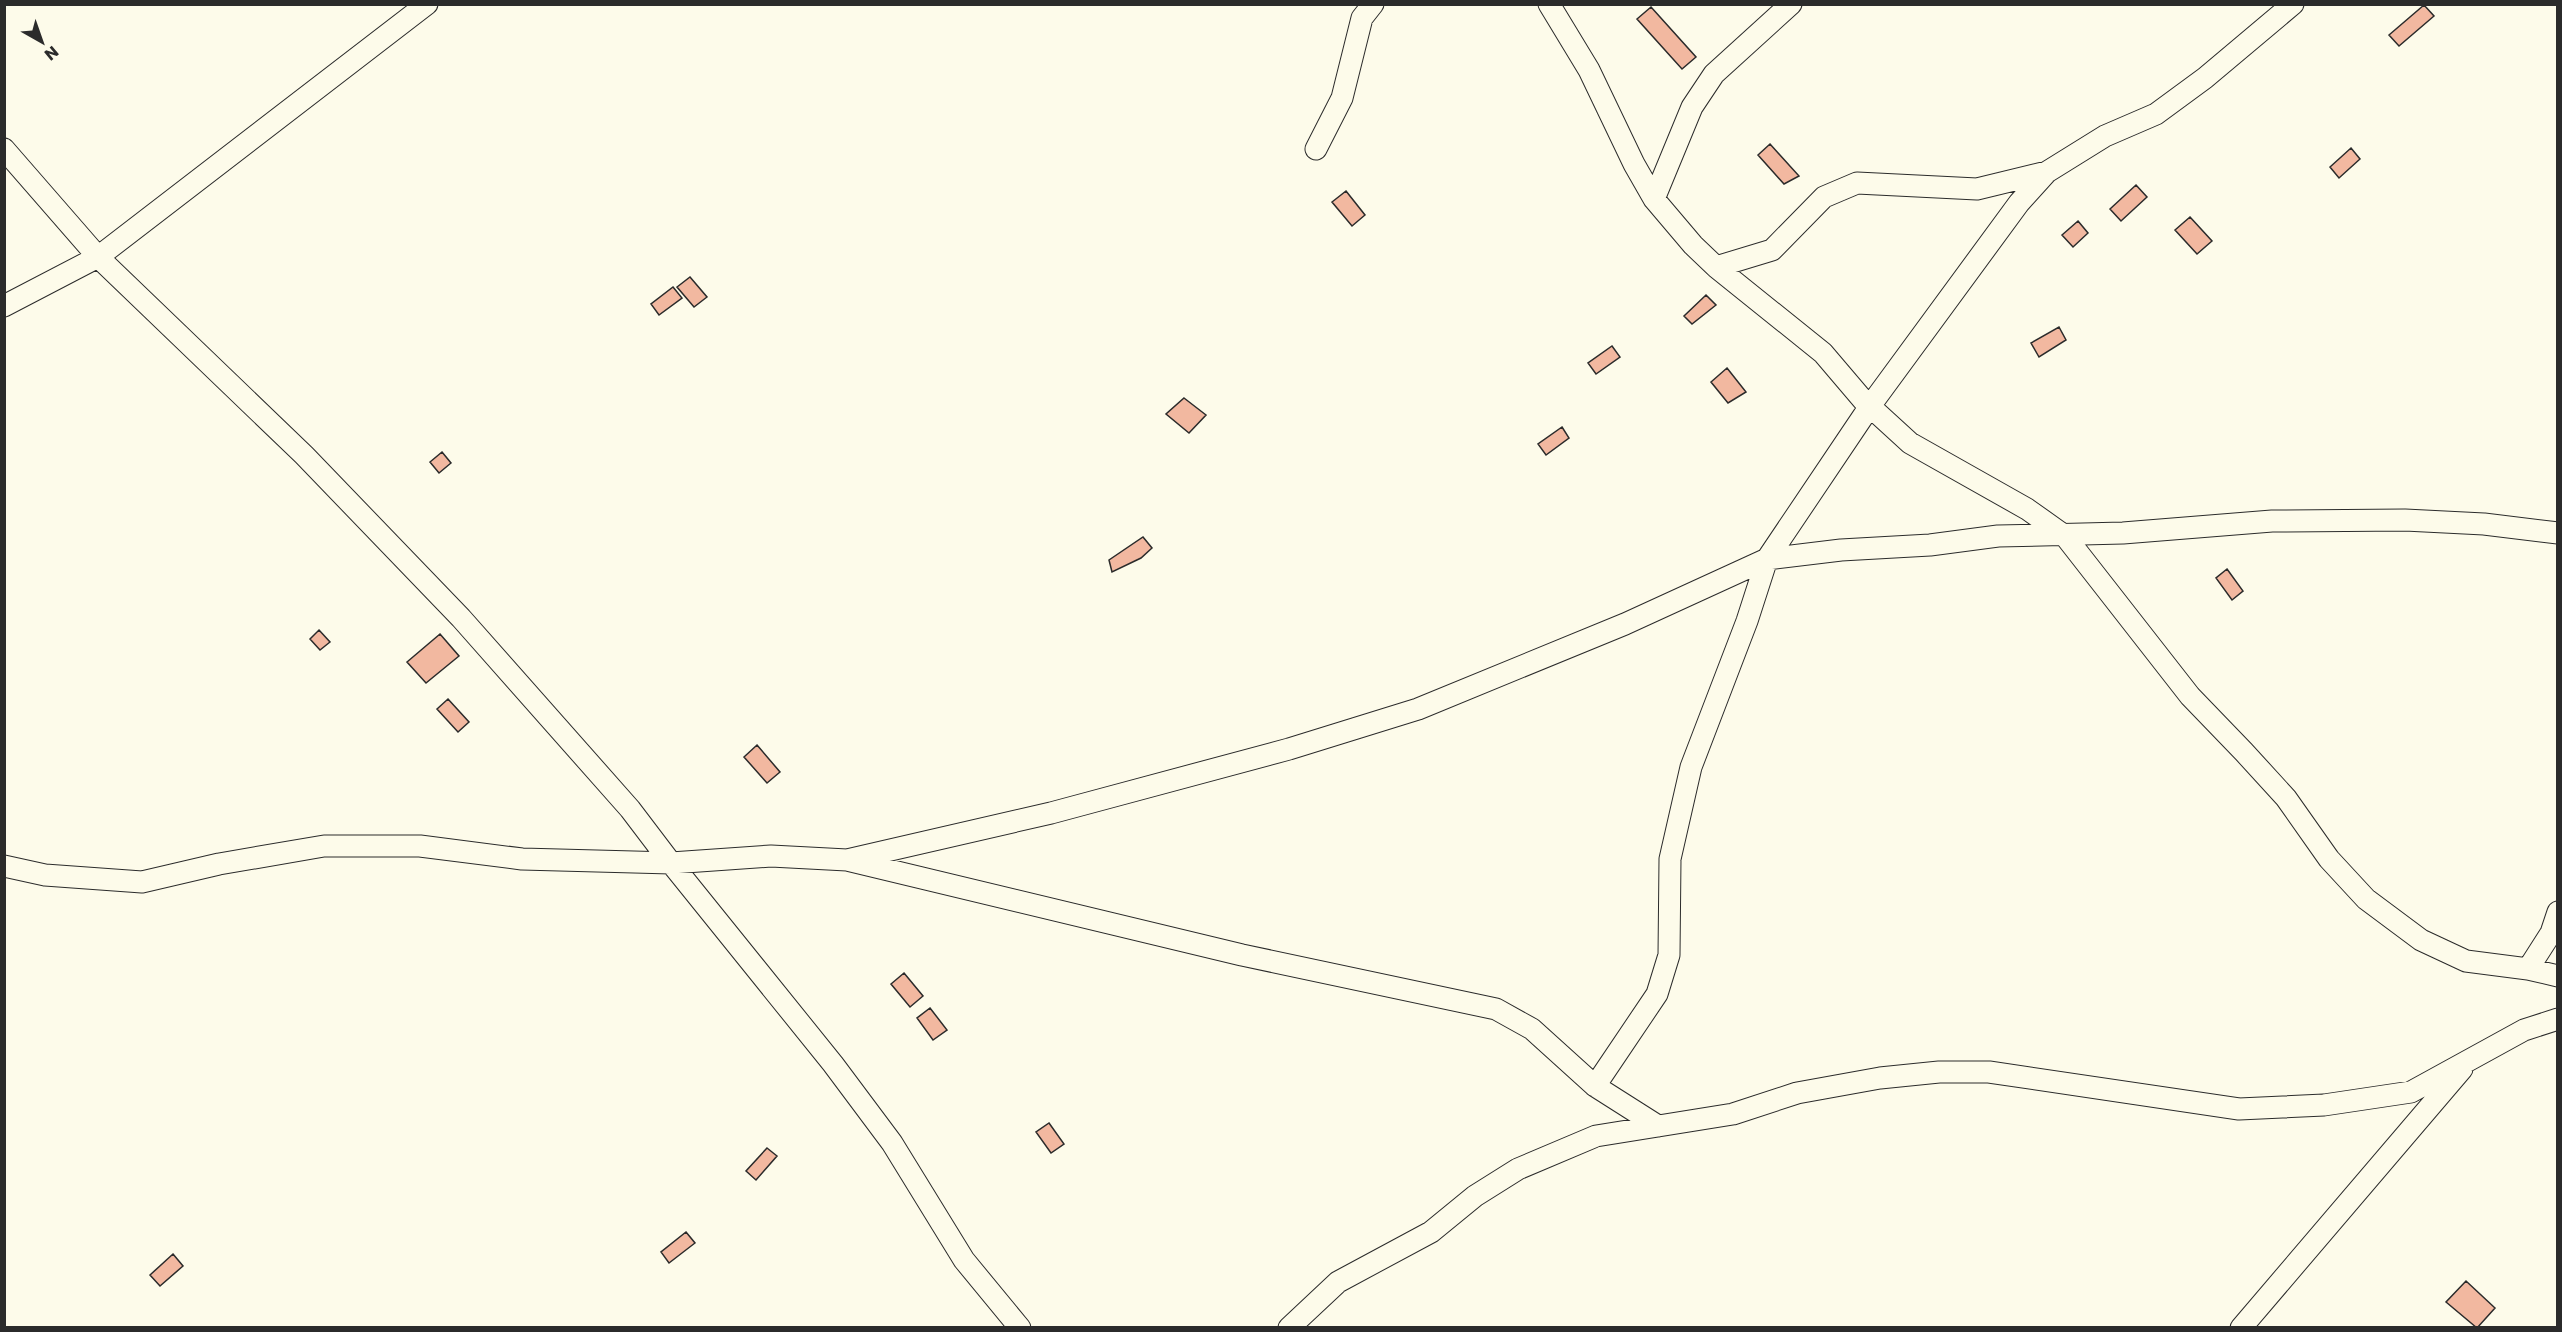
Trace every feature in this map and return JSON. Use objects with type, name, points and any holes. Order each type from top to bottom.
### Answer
[{"type":"street","points":[[4,306],[98,257],[427,4]]},
{"type":"street","points":[[1316,149],[1341,98],[1362,18],[1373,4]]},
{"type":"street","points":[[1549,4],[1589,70],[1634,164],[1654,198],[1716,267],[1823,353],[1870,406],[1910,443],[2027,509],[2065,536],[2190,696],[2286,798],[2329,859],[2366,899],[2421,940],[2466,961],[2528,969],[2558,976]]},
{"type":"street","points":[[1654,198],[1692,107],[1714,74],[1791,4]]},
{"type":"street","points":[[1595,1086],[1657,994],[1669,955],[1670,859],[1691,767],[1747,621],[1767,559],[1870,406],[2019,203],[2047,172],[2105,136],[2156,114],[2205,78],[2294,4]]},
{"type":"street","points":[[4,149],[98,257],[304,454],[461,618],[630,809],[833,1064],[892,1143],[964,1260],[1020,1328]]},
{"type":"street","points":[[1716,267],[1772,250],[1824,197],[1857,183],[1977,189],[2047,172]]},
{"type":"street","points":[[847,860],[1051,813],[1289,749],[1418,709],[1625,624],[1767,559],[1998,536],[2065,536],[2294,521],[2405,520],[2558,533]]},
{"type":"street","points":[[4,866],[45,875],[142,882],[219,864],[336,846],[420,846],[522,859],[671,863],[771,856],[847,860],[1242,955],[1496,1009],[1532,1029],[1595,1086],[1658,1126]]},
{"type":"street","points":[[2528,969],[2551,933],[2558,912]]},
{"type":"street","points":[[1289,1328],[1338,1282],[1431,1232],[1475,1196],[1518,1169],[1596,1136],[1733,1114],[1797,1093],[1880,1078],[1939,1072],[1989,1072],[2239,1109],[2324,1105],[2411,1092],[2524,1030],[2558,1019]]},
{"type":"street","points":[[2241,1328],[2470,1060]]},
{"type":"building","points":[[2424,5],[2434,16],[2399,46],[2389,35]]},
{"type":"building","points":[[1651,7],[1696,57],[1682,69],[1637,19]]},
{"type":"building","points":[[1770,144],[1799,176],[1784,184],[1758,155]]},
{"type":"building","points":[[2351,148],[2360,159],[2339,178],[2330,167]]},
{"type":"building","points":[[2136,185],[2147,197],[2121,221],[2110,209]]},
{"type":"building","points":[[1346,191],[1365,215],[1352,226],[1332,202]]},
{"type":"building","points":[[2190,217],[2212,241],[2197,254],[2175,230]]},
{"type":"building","points":[[2078,221],[2088,233],[2073,247],[2062,235]]},
{"type":"building","points":[[690,277],[707,297],[694,307],[677,287]]},
{"type":"building","points":[[673,287],[682,298],[659,315],[651,304]]},
{"type":"building","points":[[1706,295],[1716,305],[1692,324],[1684,316]]},
{"type":"building","points":[[2059,327],[2066,340],[2039,357],[2031,343]]},
{"type":"building","points":[[1612,346],[1620,357],[1596,374],[1588,363]]},
{"type":"building","points":[[1727,368],[1746,392],[1728,403],[1711,382]]},
{"type":"building","points":[[1184,398],[1206,415],[1189,433],[1166,414]]},
{"type":"building","points":[[1562,427],[1569,438],[1546,455],[1538,444]]},
{"type":"building","points":[[442,452],[451,463],[439,473],[430,462]]},
{"type":"building","points":[[1143,537],[1152,548],[1141,558],[1112,572],[1109,560]]},
{"type":"building","points":[[2227,569],[2243,591],[2232,600],[2216,578]]},
{"type":"building","points":[[319,630],[330,642],[320,650],[310,639]]},
{"type":"building","points":[[440,634],[459,656],[426,683],[407,662]]},
{"type":"building","points":[[448,699],[469,722],[458,732],[437,709]]},
{"type":"building","points":[[757,745],[780,772],[767,783],[744,757]]},
{"type":"building","points":[[904,973],[923,996],[910,1007],[891,984]]},
{"type":"building","points":[[930,1008],[947,1030],[933,1040],[917,1018]]},
{"type":"building","points":[[1049,1123],[1064,1144],[1051,1153],[1036,1132]]},
{"type":"building","points":[[767,1148],[777,1156],[756,1180],[746,1171]]},
{"type":"building","points":[[686,1232],[695,1243],[669,1263],[661,1252]]},
{"type":"building","points":[[173,1254],[183,1266],[160,1286],[150,1275]]},
{"type":"building","points":[[2466,1281],[2495,1308],[2477,1328],[2446,1302]]}]
